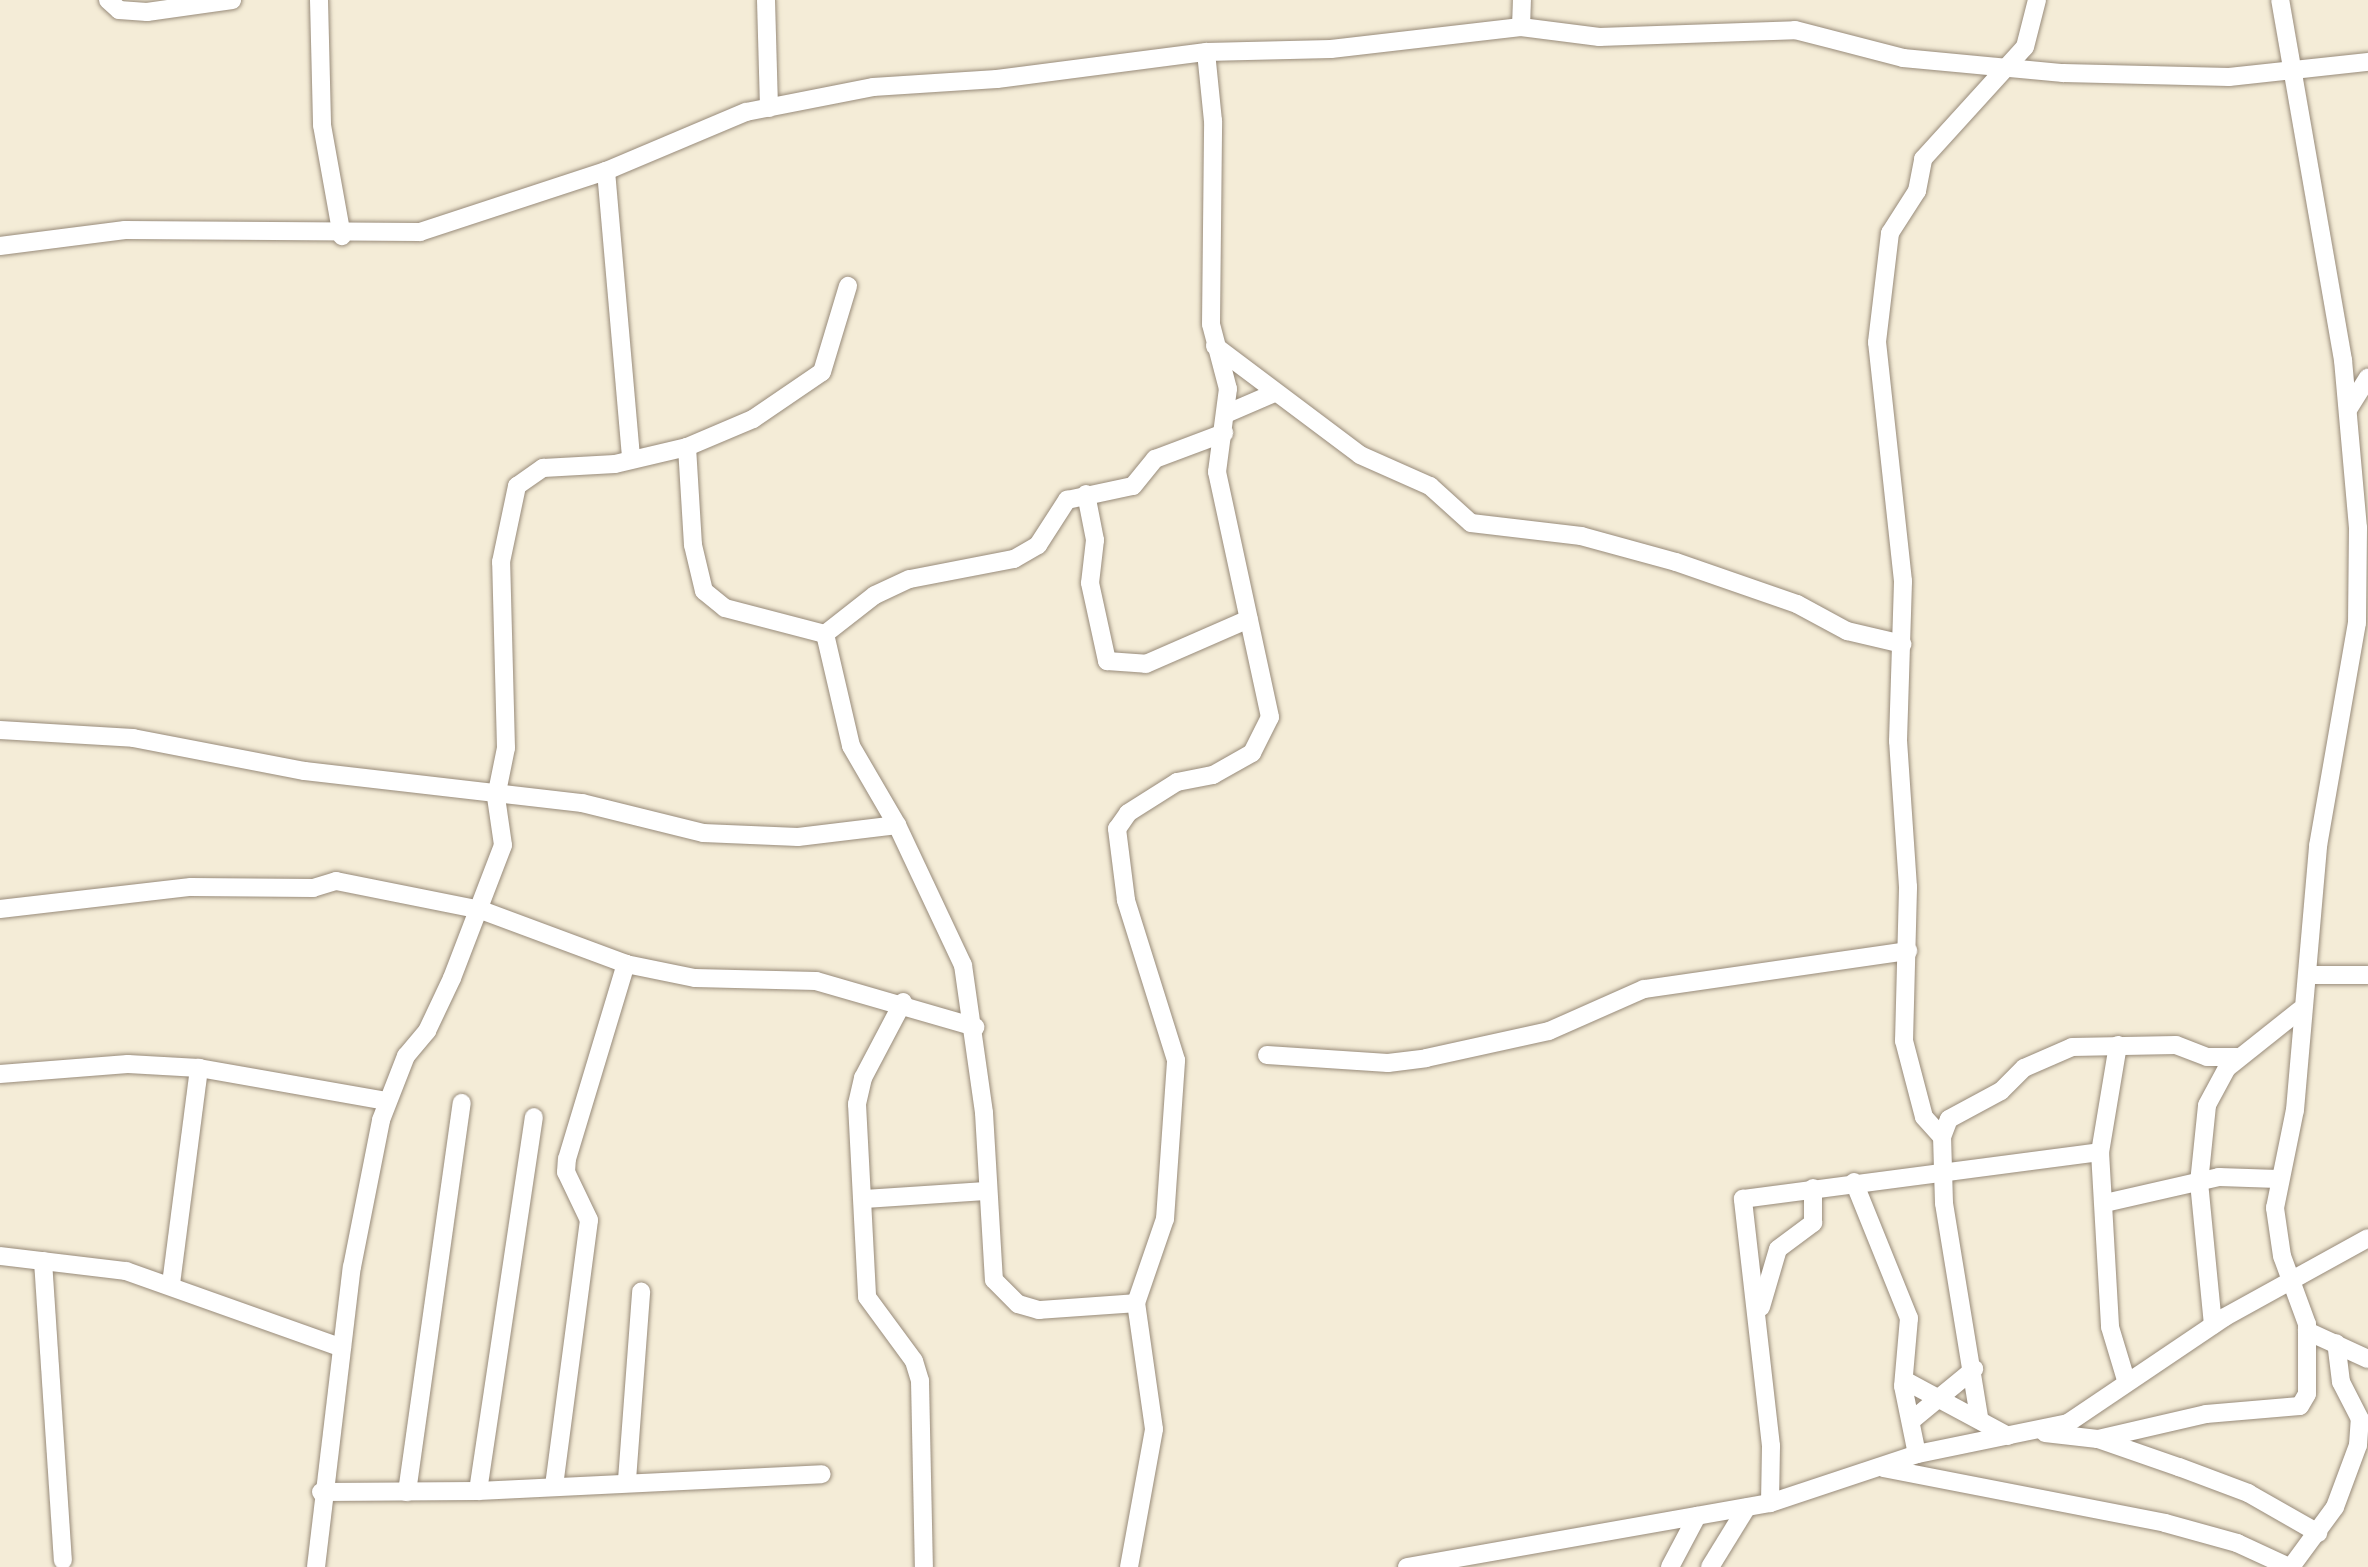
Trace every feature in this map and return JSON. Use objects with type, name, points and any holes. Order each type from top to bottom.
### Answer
[{"type":"street","points":[[108,0],[119,10],[157,12],[232,0]]},
{"type":"street","points":[[319,0],[322,125],[342,236]]},
{"type":"street","points":[[766,0],[769,108]]},
{"type":"street","points":[[1521,27],[1522,0]]},
{"type":"street","points":[[1942,1137],[1924,1117],[1907,1071],[1908,951],[1898,773],[1903,581],[1877,360],[1888,242],[1917,191],[1923,159],[2025,47],[2037,0]]},
{"type":"street","points":[[2098,1439],[2206,1414],[2304,1404],[2307,1331],[2277,1230],[2278,1179],[2295,1110],[2300,1010],[2307,975],[2319,846],[2357,623],[2358,516],[2349,408],[2324,244],[2287,72],[2280,0]]},
{"type":"street","points":[[0,246],[125,230],[342,236],[421,232],[606,170],[769,108],[873,87],[1051,73],[1206,52],[1331,50],[1521,27],[1599,37],[1795,30],[1902,58],[2006,65],[2037,70],[2229,77],[2368,62]]},
{"type":"street","points":[[2025,47],[2037,70]]},
{"type":"street","points":[[1129,1567],[1154,1429],[1136,1303],[1165,1219],[1176,1060],[1126,900],[1116,829],[1128,813],[1177,782],[1235,765],[1261,743],[1270,717],[1217,472],[1228,413],[1228,388],[1215,346],[1206,52]]},
{"type":"street","points":[[606,170],[631,458]]},
{"type":"street","points":[[316,1567],[321,1492],[342,1348],[387,1101],[481,910],[503,845],[496,797],[506,748],[501,562],[517,486],[543,468],[631,458],[687,447],[753,419],[822,372],[848,286]]},
{"type":"street","points":[[1215,346],[1272,394],[1360,455],[1430,486],[1471,523],[1581,536],[1676,562],[1797,604],[1847,631],[1902,644]]},
{"type":"street","points":[[2349,408],[2368,378]]},
{"type":"street","points":[[1228,413],[1272,394]]},
{"type":"street","points":[[825,634],[875,595],[910,579],[1024,553],[1038,545],[1061,505],[1086,494],[1133,486],[1155,459],[1224,433]]},
{"type":"street","points":[[687,447],[693,545],[704,591],[725,608],[825,634]]},
{"type":"street","points":[[1086,494],[1095,540],[1090,583],[1107,661],[1146,664],[1250,620]]},
{"type":"street","points":[[825,634],[851,746],[897,825],[963,965],[975,1027],[988,1191],[990,1270],[1005,1295],[1039,1310],[1136,1303]]},
{"type":"street","points":[[0,730],[144,739],[272,765],[496,797],[582,803],[703,833],[798,837],[897,825]]},
{"type":"street","points":[[0,909],[191,887],[313,888],[336,881],[481,910],[626,964],[695,978],[787,977],[903,1002],[975,1027]]},
{"type":"street","points":[[1267,1055],[1358,1062],[1426,1058],[1549,1031],[1644,989],[1908,951]]},
{"type":"street","points":[[554,1486],[589,1220],[566,1172],[567,1159],[626,964]]},
{"type":"street","points":[[2307,975],[2368,975]]},
{"type":"street","points":[[903,1002],[871,1060],[857,1104],[866,1199],[867,1297],[914,1361],[920,1381],[923,1567]]},
{"type":"street","points":[[2213,1325],[2199,1183],[2207,1105],[2213,1087],[2240,1057],[2264,1043],[2300,1010]]},
{"type":"street","points":[[2264,1043],[2297,1043]]},
{"type":"street","points":[[2118,1045],[2101,1152],[2110,1327],[2126,1380]]},
{"type":"street","points":[[1979,1417],[1943,1169],[1942,1137],[1959,1109],[2001,1091],[2024,1068],[2072,1047],[2176,1045],[2207,1056],[2240,1057]]},
{"type":"street","points":[[0,1074],[128,1064],[199,1068],[387,1101]]},
{"type":"street","points":[[171,1284],[199,1068]]},
{"type":"street","points":[[407,1492],[462,1103]]},
{"type":"street","points":[[478,1491],[534,1117]]},
{"type":"street","points":[[1770,1503],[1771,1446],[1758,1321],[1741,1202],[1943,1169],[2101,1152]]},
{"type":"street","points":[[2105,1203],[2199,1183],[2278,1179]]},
{"type":"street","points":[[1854,1182],[1903,1294],[1909,1318],[1903,1380],[1917,1454]]},
{"type":"street","points":[[1758,1321],[1779,1249],[1813,1223],[1814,1188]]},
{"type":"street","points":[[866,1199],[988,1191]]},
{"type":"street","points":[[1407,1567],[1770,1503],[1883,1468],[1917,1454],[2068,1423],[2126,1380],[2213,1325],[2290,1279],[2368,1238]]},
{"type":"street","points":[[0,1256],[171,1284],[342,1348]]},
{"type":"street","points":[[43,1261],[64,1560]]},
{"type":"street","points":[[627,1480],[641,1292]]},
{"type":"street","points":[[2307,1331],[2368,1359]]},
{"type":"street","points":[[1883,1468],[2165,1523],[2237,1543],[2290,1567],[2318,1533],[2348,1473],[2364,1419],[2341,1382],[2336,1343]]},
{"type":"street","points":[[1911,1421],[1974,1369]]},
{"type":"street","points":[[1903,1380],[1979,1417],[2008,1436]]},
{"type":"street","points":[[2033,1432],[2098,1439],[2248,1493],[2318,1533]]},
{"type":"street","points":[[321,1492],[478,1491],[627,1480],[822,1474]]},
{"type":"street","points":[[1710,1567],[1747,1507]]},
{"type":"street","points":[[1670,1567],[1697,1516]]},
{"type":"street","points":[[2306,1548],[2313,1567]]}]
